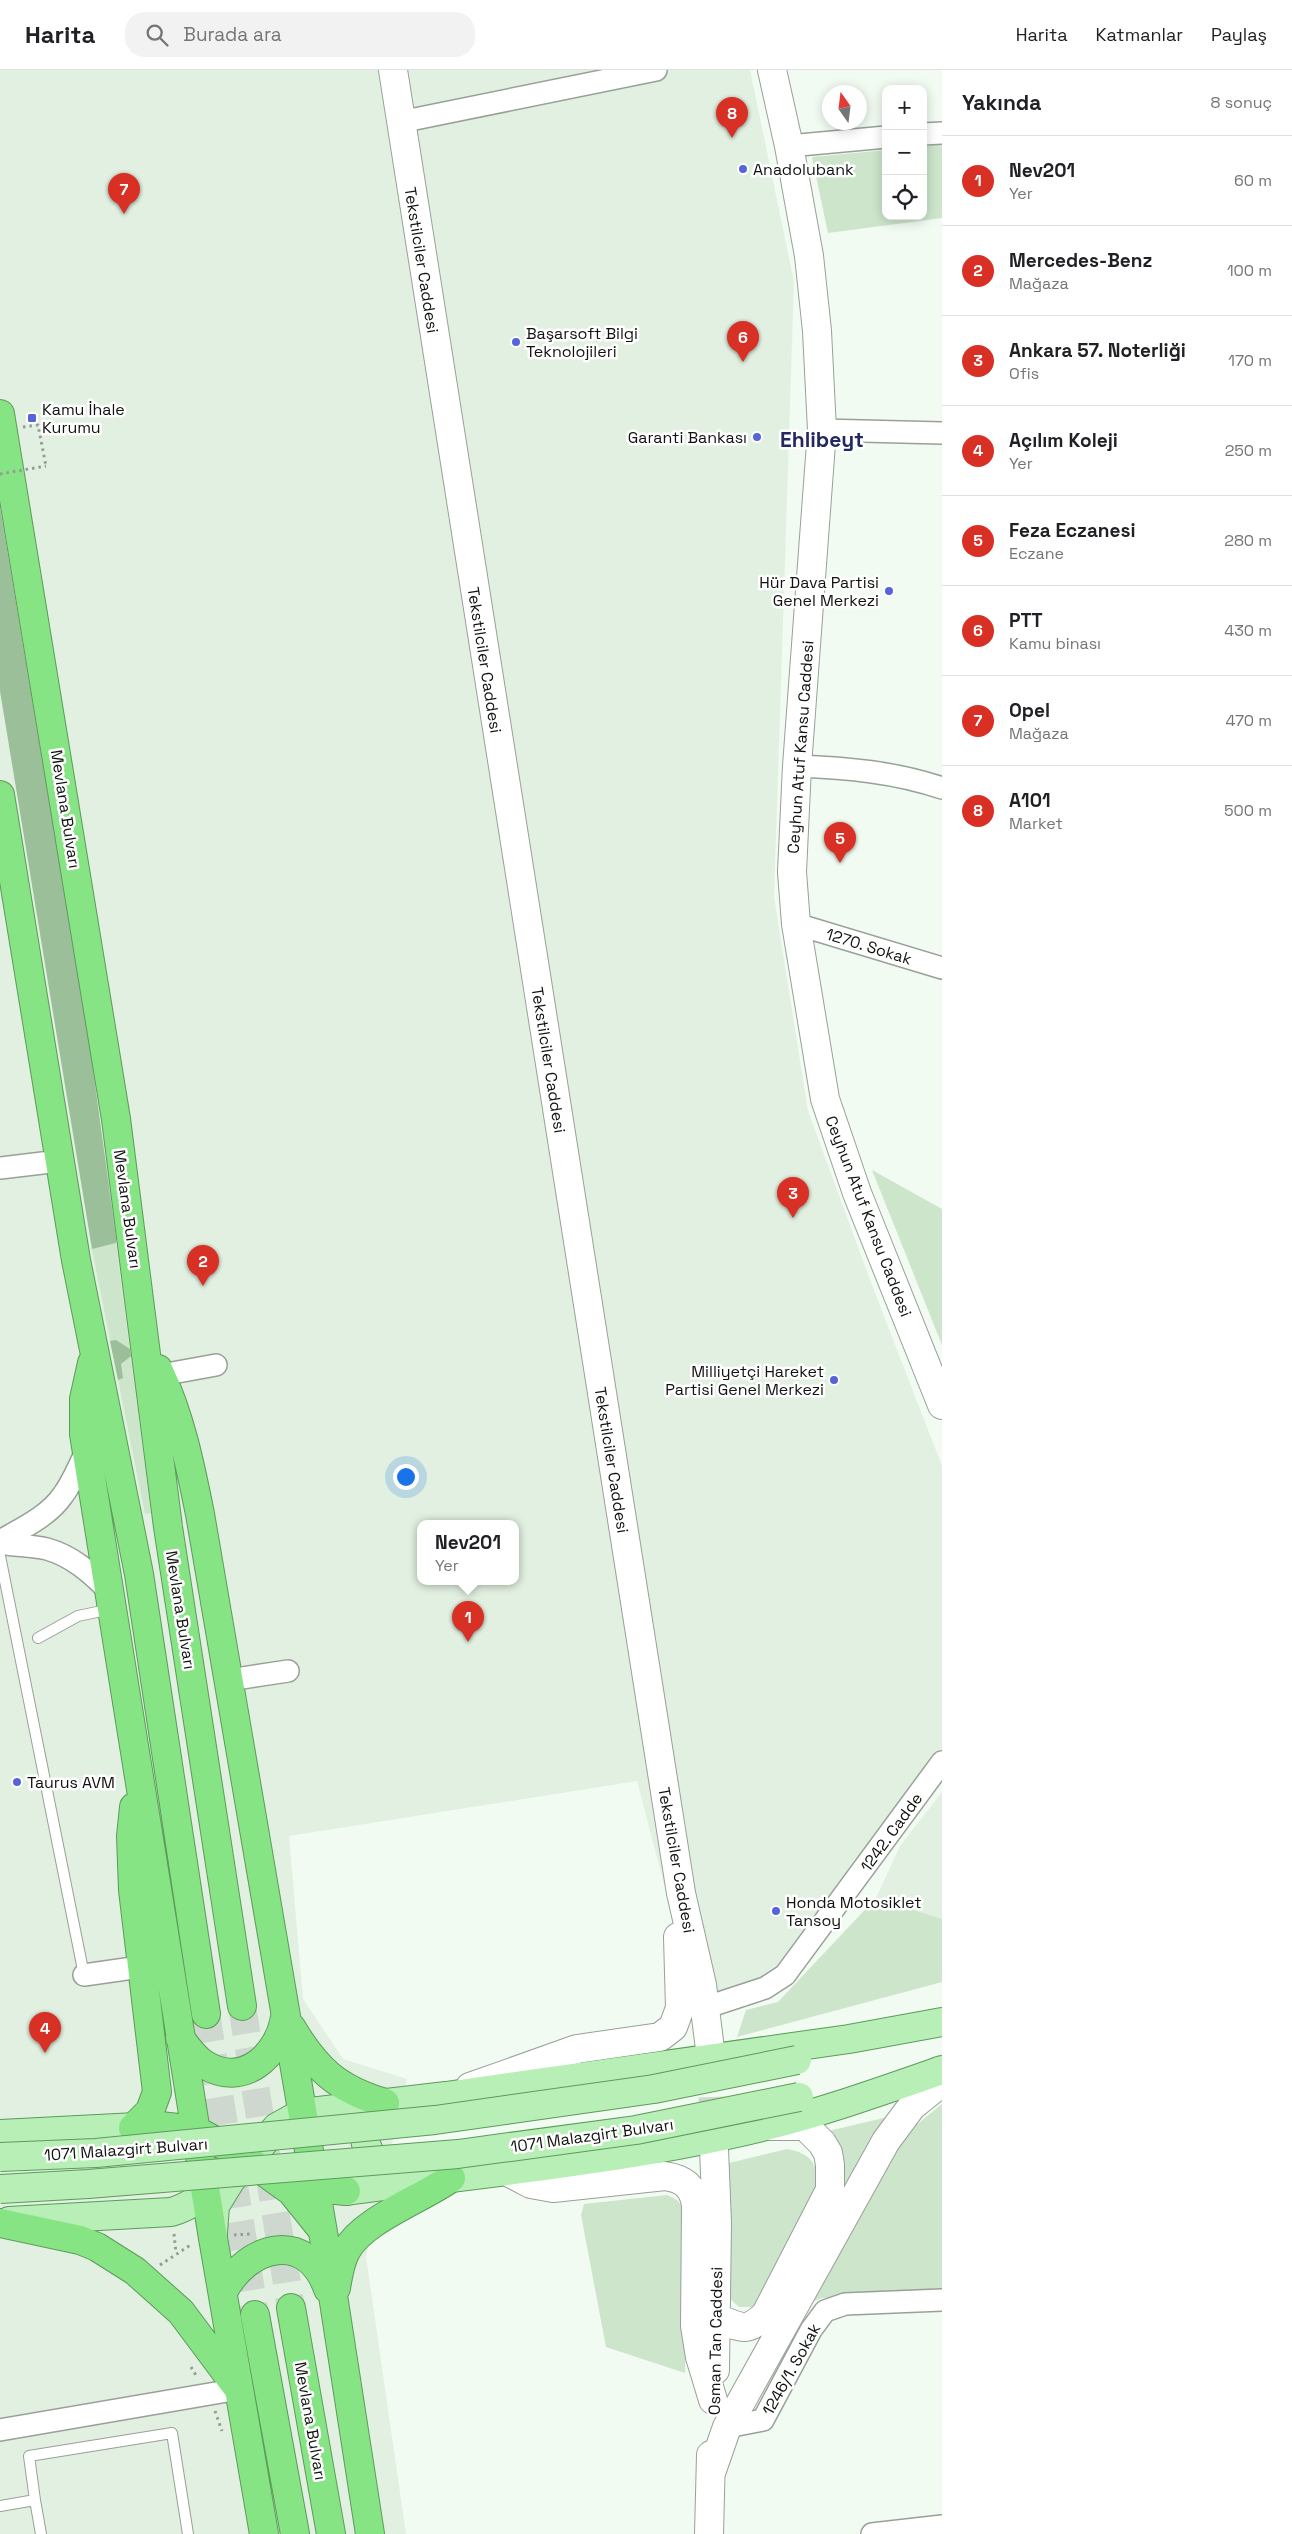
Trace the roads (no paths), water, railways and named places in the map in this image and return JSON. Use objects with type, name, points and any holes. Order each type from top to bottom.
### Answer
[{"type":"highway","name":"Mevlana Bulvarı","points":[[0,414],[116,1119],[168,1527],[242,2006]]},
{"type":"highway","points":[[0,795],[59,1161],[95,1355],[139,1574],[206,2014]]},
{"type":"highway","points":[[146,1348],[161,1375],[174,1406],[200,1514],[315,2188],[370,2534]]},
{"type":"highway","points":[[95,1355],[87,1379],[84,1399],[84,1434],[206,2194],[206,2239],[223,2292],[264,2534]]},
{"type":"highway","points":[[133,2128],[150,2111],[157,2092],[140,1966],[130,1836],[131,1817],[141,1784]]},
{"type":"highway","points":[[180,2038],[196,2058],[208,2066],[221,2071],[239,2071],[257,2065],[268,2055],[279,2040],[285,2017]]},
{"type":"highway","points":[[285,2017],[307,2053],[327,2075],[346,2089],[385,2104]]},
{"type":"highway","points":[[190,2097],[212,2122],[291,2191],[322,2230]]},
{"type":"highway","points":[[160,2126],[195,2130],[247,2152],[315,2188],[346,2191]]},
{"type":"highway","points":[[333,2305],[342,2259],[359,2234],[383,2218],[432,2192],[451,2178]]},
{"type":"highway","points":[[0,2222],[80,2240],[103,2250],[135,2271],[181,2312],[226,2375],[239,2389]]},
{"type":"highway","points":[[223,2292],[236,2271],[249,2260],[268,2252],[286,2251],[301,2255],[317,2266],[323,2276],[333,2305]]},
{"type":"highway","name":"Mevlana Bulvarı","points":[[291,2308],[332,2534]]},
{"type":"highway","points":[[255,2315],[295,2534]]},
{"type":"main road","name":"1071 Malazgirt Bulvarı","points":[[0,2222],[171,2212],[186,2207],[206,2194],[247,2152],[277,2127],[302,2113],[446,2096],[849,2040],[942,2023]]},
{"type":"main road","name":"1071 Malazgirt Bulvarı","points":[[0,2157],[96,2153],[435,2120],[654,2089],[797,2060],[942,2023]]},
{"type":"main road","name":"1071 Malazgirt Bulvarı","points":[[0,2189],[458,2154],[636,2130],[799,2097],[942,2065]]},
{"type":"main road","name":"1071 Malazgirt Bulvarı","points":[[346,2191],[506,2171],[665,2148],[762,2127],[842,2105],[942,2070]]},
{"type":"main road","name":"1071 Malazgirt Bulvarı","points":[[206,2239],[215,2206],[247,2152],[297,2084]]},
{"type":"main road","points":[[385,2104],[374,2110],[366,2124],[367,2150],[370,2157],[383,2172],[409,2183]]},
{"type":"main road","name":"1071 Malazgirt Bulvarı","points":[[0,2134],[160,2126]]},
{"type":"main road","points":[[101,2130],[120,2147],[128,2167],[125,2196],[116,2211],[108,2216]]},
{"type":"street","name":"Tekstilciler Caddesi","points":[[393,70],[676,1860],[686,1919],[702,1985],[710,2049]]},
{"type":"street","points":[[400,122],[656,70]]},
{"type":"street","name":"Ceyhun Atuf Kansu Caddesi","points":[[772,70],[789,146],[809,256],[817,331],[822,430],[797,766],[792,872],[796,924],[825,1099],[857,1193],[942,1405]]},
{"type":"street","points":[[927,134],[942,133]]},
{"type":"street","points":[[789,146],[882,137]]},
{"type":"street","points":[[822,430],[942,433]]},
{"type":"street","points":[[797,766],[873,772],[920,780],[942,788]]},
{"type":"street","name":"1270. Sokak","points":[[796,924],[942,968]]},
{"type":"street","points":[[0,1168],[59,1161]]},
{"type":"street","points":[[161,1375],[216,1365]]},
{"type":"street","points":[[0,1542],[26,1526],[55,1504],[63,1495],[87,1450]]},
{"type":"street","points":[[0,1542],[48,1550],[80,1564],[110,1600]]},
{"type":"street","points":[[229,1680],[288,1671]]},
{"type":"street","name":"1242. Cadde","points":[[704,2008],[766,1988],[789,1970],[942,1762]]},
{"type":"street","points":[[446,2096],[577,2049],[660,2037],[673,2027],[680,2008],[676,1860]]},
{"type":"street","points":[[84,1975],[140,1966]]},
{"type":"street","points":[[711,2473],[727,2427],[886,2141],[912,2106],[942,2082]]},
{"type":"street","points":[[716,2318],[740,2327],[754,2326],[766,2314],[830,2190],[828,2153],[822,2143],[805,2126],[762,2127]]},
{"type":"street","name":"Osman Tan Caddesi","points":[[709,2534],[716,2318],[717,2223],[714,2149]]},
{"type":"street","points":[[506,2171],[531,2184],[554,2188],[666,2176],[680,2180],[692,2189],[696,2205],[696,2326],[700,2357],[713,2400]]},
{"type":"street","name":"1246/1. Sokak","points":[[727,2427],[763,2420],[811,2330],[825,2312],[844,2304],[942,2300]]},
{"type":"street","points":[[0,2430],[239,2389]]},
{"type":"street","points":[[872,2534],[933,2529]]},
{"type":"lane","points":[[0,1556],[84,1975]]},
{"type":"lane","points":[[38,1638],[110,1600]]},
{"type":"lane","points":[[41,2534],[29,2456],[172,2433],[188,2534]]},
{"type":"lane","points":[[0,2506],[35,2500]]},
{"type":"tunnel","points":[[242,2006],[291,2308]]},
{"type":"tunnel","points":[[206,2014],[255,2315]]},
{"type":"tunnel","points":[[711,2055],[714,2137]]},
{"type":"place","name":"A101","points":[[732,138]]},
{"type":"place","name":"Anadolubank","points":[[743,169]]},
{"type":"place","name":"Opel","points":[[124,214]]},
{"type":"place","name":"Başarsoft Bilgi Teknolojileri","points":[[516,342]]},
{"type":"place","name":"PTT","points":[[743,362]]},
{"type":"place","name":"Kamu İhale Kurumu","points":[[32,418]]},
{"type":"place","name":"Garanti Bankası","points":[[757,437]]},
{"type":"place","name":"Hür Dava Partisi Genel Merkezi","points":[[889,591]]},
{"type":"place","name":"Feza Eczanesi","points":[[840,863]]},
{"type":"place","name":"Ankara 57. Noterliği","points":[[793,1218]]},
{"type":"place","name":"Mercedes-Benz","points":[[203,1286]]},
{"type":"place","name":"Milliyetçi Hareket Partisi Genel Merkezi","points":[[834,1380]]},
{"type":"place","name":"Nev201","points":[[468,1642]]},
{"type":"place","name":"Taurus AVM","points":[[17,1782]]},
{"type":"place","name":"Honda Motosiklet Tansoy","points":[[776,1911]]},
{"type":"place","name":"Açılım Koleji","points":[[45,2053]]},
{"type":"district","name":"Ehlibeyt","points":[[822,440]]}]
